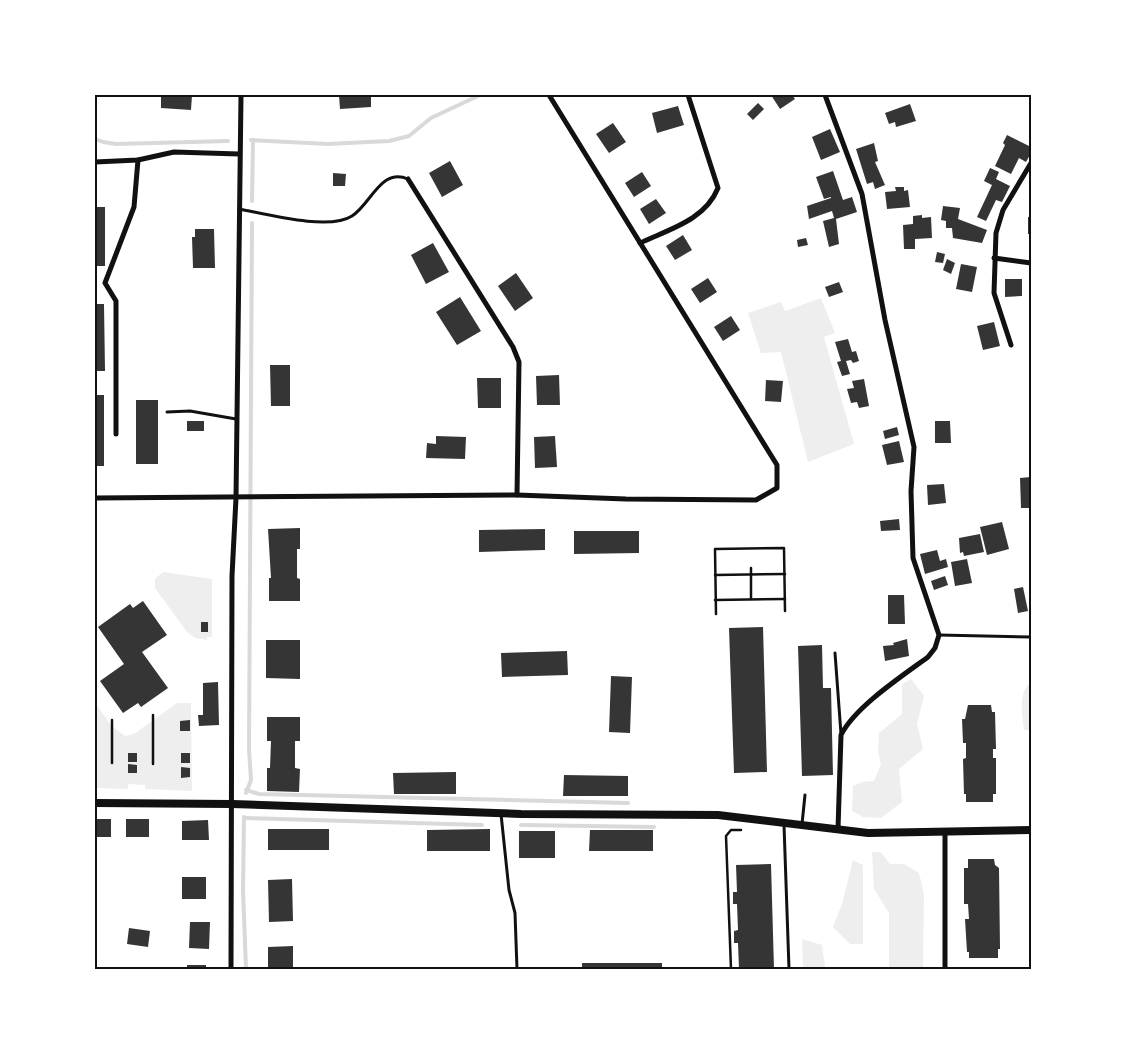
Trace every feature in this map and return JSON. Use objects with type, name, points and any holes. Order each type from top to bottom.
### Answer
[{"type":"street","points":[[231,969],[232,576],[236,498],[238,209],[241,95]]},
{"type":"street","points":[[95,498],[517,495],[626,499],[756,500],[777,488],[777,465],[549,95]]},
{"type":"street","points":[[640,243],[701,214],[714,198],[718,188],[688,95]]},
{"type":"street","points":[[825,95],[862,194],[885,320],[914,447],[911,491],[913,558],[939,635],[935,648],[928,656],[857,715],[845,726],[840,735],[838,829]]},
{"type":"street","points":[[95,162],[138,160],[174,152],[239,154]]},
{"type":"street","points":[[116,434],[116,301],[105,283],[134,207],[138,160]]},
{"type":"street","points":[[1011,345],[994,293],[996,233],[1003,210],[1031,163]]},
{"type":"street","points":[[408,180],[513,347],[519,362],[517,495]]},
{"type":"street","points":[[994,258],[1031,264]]},
{"type":"street","points":[[95,803],[232,804],[501,813],[718,815],[868,833],[1031,830]]},
{"type":"street","points":[[945,832],[945,969]]},
{"type":"lane","points":[[238,209],[303,221],[338,220],[352,216],[385,180],[402,176],[408,180]]},
{"type":"lane","points":[[167,412],[190,410],[236,420]]},
{"type":"lane","points":[[939,635],[1031,637]]},
{"type":"lane","points":[[835,653],[840,735]]},
{"type":"lane","points":[[802,825],[805,795]]},
{"type":"lane","points":[[472,969],[517,969],[515,913],[509,890],[501,813]]},
{"type":"lane","points":[[784,823],[789,969]]},
{"type":"path","points":[[716,614],[715,549],[784,548],[785,611]]},
{"type":"path","points":[[750,568],[751,600]]},
{"type":"path","points":[[715,575],[784,574]]},
{"type":"path","points":[[716,600],[785,599]]},
{"type":"path","points":[[153,715],[153,764]]},
{"type":"path","points":[[112,720],[112,764]]},
{"type":"path","points":[[731,969],[726,836],[730,830],[744,830]]},
{"type":"shaded area","points":[[821,298],[835,333],[824,337],[854,444],[808,462],[781,352],[761,353],[748,313],[781,302],[785,311]]},
{"type":"shaded area","points":[[163,572],[212,579],[212,637],[207,637],[207,640],[195,638],[187,632],[155,588],[155,579]]},
{"type":"shaded area","points":[[911,679],[924,696],[917,724],[923,749],[899,769],[902,802],[881,818],[863,817],[852,811],[853,786],[862,782],[874,781],[881,764],[878,752],[879,733],[902,714],[902,684]]},
{"type":"shaded area","points":[[1028,685],[1031,686],[1031,730],[1024,730],[1022,700]]},
{"type":"shaded area","points":[[95,703],[111,725],[125,736],[134,734],[177,703],[191,703],[192,791],[145,789],[145,785],[128,784],[128,789],[95,788]]},
{"type":"shaded area","points":[[872,852],[881,852],[890,864],[904,864],[919,873],[924,894],[923,969],[889,969],[889,913],[874,889]]},
{"type":"shaded area","points":[[853,860],[863,865],[863,944],[850,944],[833,927],[842,904]]},
{"type":"shaded area","points":[[802,939],[822,945],[825,967],[803,969]]},
{"type":"building","points":[[161,95],[192,95],[191,110],[161,108]]},
{"type":"building","points":[[339,95],[371,95],[371,107],[340,109]]},
{"type":"building","points":[[771,95],[792,95],[795,99],[780,109]]},
{"type":"building","points":[[758,103],[764,109],[753,120],[747,114]]},
{"type":"building","points":[[910,104],[916,121],[896,127],[895,122],[889,124],[885,113]]},
{"type":"building","points":[[678,106],[684,125],[657,133],[652,113]]},
{"type":"building","points":[[613,123],[626,142],[609,153],[596,134]]},
{"type":"building","points":[[830,129],[840,152],[821,160],[812,137]]},
{"type":"building","points":[[1007,135],[1031,147],[1031,153],[1026,162],[1019,158],[1011,174],[995,166],[1005,145],[1003,143]]},
{"type":"building","points":[[874,143],[878,161],[875,162],[885,185],[875,189],[873,182],[867,184],[856,149]]},
{"type":"building","points":[[450,161],[463,185],[442,197],[429,173]]},
{"type":"building","points":[[990,168],[999,172],[996,179],[1010,186],[1002,202],[996,200],[986,221],[977,217],[992,185],[984,181]]},
{"type":"building","points":[[833,171],[843,200],[852,197],[857,212],[836,219],[839,244],[829,247],[823,221],[834,218],[832,211],[809,219],[807,206],[831,198],[824,199],[816,177]]},
{"type":"building","points":[[642,172],[651,186],[634,197],[625,183]]},
{"type":"building","points":[[333,173],[346,174],[345,186],[333,186]]},
{"type":"building","points":[[895,187],[904,187],[904,191],[908,190],[910,207],[887,209],[885,192],[896,191]]},
{"type":"building","points":[[656,199],[666,213],[649,224],[640,209]]},
{"type":"building","points":[[943,206],[960,208],[958,219],[987,230],[982,243],[953,238],[952,228],[946,228],[946,221],[941,220]]},
{"type":"building","points":[[95,207],[105,207],[105,266],[95,266]]},
{"type":"building","points":[[922,215],[922,218],[931,217],[932,238],[915,239],[915,249],[904,249],[903,225],[913,224],[913,216]]},
{"type":"building","points":[[1028,217],[1031,217],[1031,234],[1028,234]]},
{"type":"building","points":[[195,229],[214,229],[215,268],[193,268],[192,237],[195,237]]},
{"type":"building","points":[[683,235],[692,250],[675,260],[666,246]]},
{"type":"building","points":[[806,238],[808,245],[798,247],[797,240]]},
{"type":"building","points":[[433,243],[449,272],[426,284],[411,255]]},
{"type":"building","points":[[937,252],[945,254],[943,263],[935,262]]},
{"type":"building","points":[[947,259],[955,263],[951,274],[943,270]]},
{"type":"building","points":[[961,264],[977,267],[972,292],[956,289]]},
{"type":"building","points":[[516,273],[533,298],[515,311],[498,286]]},
{"type":"building","points":[[708,278],[717,292],[700,303],[691,289]]},
{"type":"building","points":[[1005,279],[1022,279],[1022,296],[1005,297]]},
{"type":"building","points":[[839,282],[843,292],[829,297],[825,287]]},
{"type":"building","points":[[460,297],[481,331],[457,345],[436,312]]},
{"type":"building","points":[[95,304],[104,304],[105,371],[95,371]]},
{"type":"building","points":[[731,316],[740,330],[723,341],[714,327]]},
{"type":"building","points":[[994,322],[1000,346],[983,350],[977,326]]},
{"type":"building","points":[[848,339],[852,352],[856,351],[859,361],[853,363],[851,360],[846,361],[850,374],[842,376],[837,362],[841,361],[835,342]]},
{"type":"building","points":[[270,365],[290,365],[290,406],[271,406]]},
{"type":"building","points":[[559,375],[560,405],[537,405],[536,376]]},
{"type":"building","points":[[477,378],[501,378],[501,408],[478,408]]},
{"type":"building","points":[[864,379],[869,406],[859,408],[857,402],[851,403],[847,389],[854,388],[852,381]]},
{"type":"building","points":[[766,380],[783,381],[781,402],[765,401]]},
{"type":"building","points":[[95,395],[104,395],[104,466],[95,466]]},
{"type":"building","points":[[136,400],[158,400],[158,464],[136,464]]},
{"type":"building","points":[[187,421],[204,421],[204,431],[187,431]]},
{"type":"building","points":[[935,421],[950,421],[951,443],[935,443]]},
{"type":"building","points":[[897,427],[899,435],[885,439],[883,431]]},
{"type":"building","points":[[436,436],[466,437],[465,459],[426,458],[427,443],[436,444]]},
{"type":"building","points":[[555,436],[557,467],[535,468],[534,437]]},
{"type":"building","points":[[899,441],[904,462],[887,465],[882,445]]},
{"type":"building","points":[[1031,477],[1031,508],[1021,508],[1020,478]]},
{"type":"building","points":[[944,484],[946,503],[928,505],[927,485]]},
{"type":"building","points":[[899,519],[900,530],[881,531],[880,521]]},
{"type":"building","points":[[1002,522],[1009,549],[987,555],[980,527]]},
{"type":"building","points":[[300,528],[300,549],[297,549],[297,578],[300,579],[300,601],[269,601],[269,578],[271,578],[268,529]]},
{"type":"building","points":[[545,529],[545,550],[479,552],[479,530]]},
{"type":"building","points":[[574,531],[639,531],[639,553],[574,554]]},
{"type":"building","points":[[980,534],[984,552],[964,556],[963,552],[960,553],[959,538]]},
{"type":"building","points":[[937,550],[940,561],[946,559],[948,567],[925,574],[920,554]]},
{"type":"building","points":[[967,559],[972,583],[955,586],[951,562]]},
{"type":"building","points":[[945,576],[948,585],[934,590],[931,581]]},
{"type":"building","points":[[1023,587],[1028,611],[1018,613],[1014,589]]},
{"type":"building","points":[[888,595],[904,595],[905,624],[888,624]]},
{"type":"building","points":[[143,601],[167,635],[142,652],[168,688],[141,707],[138,703],[123,713],[100,681],[124,664],[98,627],[130,604],[133,608]]},
{"type":"building","points":[[201,622],[208,622],[208,632],[201,632]]},
{"type":"building","points":[[763,627],[767,772],[734,773],[729,628]]},
{"type":"building","points":[[907,639],[909,656],[885,661],[883,646],[894,645],[893,643]]},
{"type":"building","points":[[266,640],[300,640],[300,679],[266,678]]},
{"type":"building","points":[[822,645],[823,688],[831,688],[833,775],[802,776],[798,646]]},
{"type":"building","points":[[567,651],[568,675],[502,677],[501,653]]},
{"type":"building","points":[[611,676],[632,677],[630,733],[609,732]]},
{"type":"building","points":[[218,682],[219,725],[199,726],[198,715],[203,715],[203,683]]},
{"type":"building","points":[[968,705],[991,705],[992,712],[995,712],[996,749],[993,749],[993,758],[996,758],[996,794],[993,794],[993,802],[966,802],[963,759],[966,758],[966,743],[963,743],[962,719],[965,719]]},
{"type":"building","points":[[267,717],[300,717],[300,741],[295,741],[295,768],[300,769],[299,792],[267,791],[267,768],[270,768],[271,741],[267,741]]},
{"type":"building","points":[[190,720],[190,731],[180,731],[180,721]]},
{"type":"building","points":[[128,753],[137,753],[137,762],[128,762]]},
{"type":"building","points":[[181,753],[190,753],[190,763],[181,763]]},
{"type":"building","points":[[128,764],[137,765],[137,773],[128,773]]},
{"type":"building","points":[[181,767],[190,768],[190,777],[181,778]]},
{"type":"building","points":[[456,772],[456,794],[394,794],[393,773]]},
{"type":"building","points":[[564,775],[628,776],[628,796],[563,796]]},
{"type":"building","points":[[95,819],[111,819],[111,837],[95,837]]},
{"type":"building","points":[[126,819],[149,819],[149,837],[126,837]]},
{"type":"building","points":[[208,820],[209,840],[182,840],[182,821]]},
{"type":"building","points":[[268,829],[329,829],[329,850],[268,850]]},
{"type":"building","points":[[490,829],[490,851],[427,851],[427,830]]},
{"type":"building","points":[[590,830],[653,830],[653,851],[589,851]]},
{"type":"building","points":[[519,831],[555,831],[555,858],[519,858]]},
{"type":"building","points":[[968,859],[994,859],[995,865],[999,868],[1000,949],[998,949],[998,958],[969,958],[969,952],[967,952],[965,919],[969,919],[968,904],[964,904],[964,868],[968,868]]},
{"type":"building","points":[[771,864],[774,969],[739,969],[738,943],[734,943],[734,931],[738,930],[737,904],[733,904],[733,892],[737,892],[736,865]]},
{"type":"building","points":[[182,877],[206,877],[206,899],[182,899]]},
{"type":"building","points":[[292,879],[293,921],[269,922],[268,880]]},
{"type":"building","points":[[190,922],[210,922],[209,949],[189,948]]},
{"type":"building","points":[[129,928],[150,931],[148,947],[127,944]]},
{"type":"building","points":[[293,946],[293,969],[268,969],[268,947]]},
{"type":"building","points":[[582,963],[662,963],[662,969],[582,969]]},
{"type":"building","points":[[187,965],[206,965],[206,969],[187,969]]},
{"type":"waterway","points":[[251,140],[328,144],[389,141],[409,136],[431,118],[480,95]]},
{"type":"waterway","points":[[95,139],[116,144],[228,141]]},
{"type":"waterway","points":[[252,201],[253,140]]},
{"type":"waterway","points":[[246,793],[251,780],[249,749],[252,223]]},
{"type":"waterway","points":[[246,790],[259,794],[628,803]]},
{"type":"waterway","points":[[244,817],[243,891],[246,969]]},
{"type":"waterway","points":[[244,818],[482,825]]},
{"type":"waterway","points":[[521,825],[654,827]]}]
